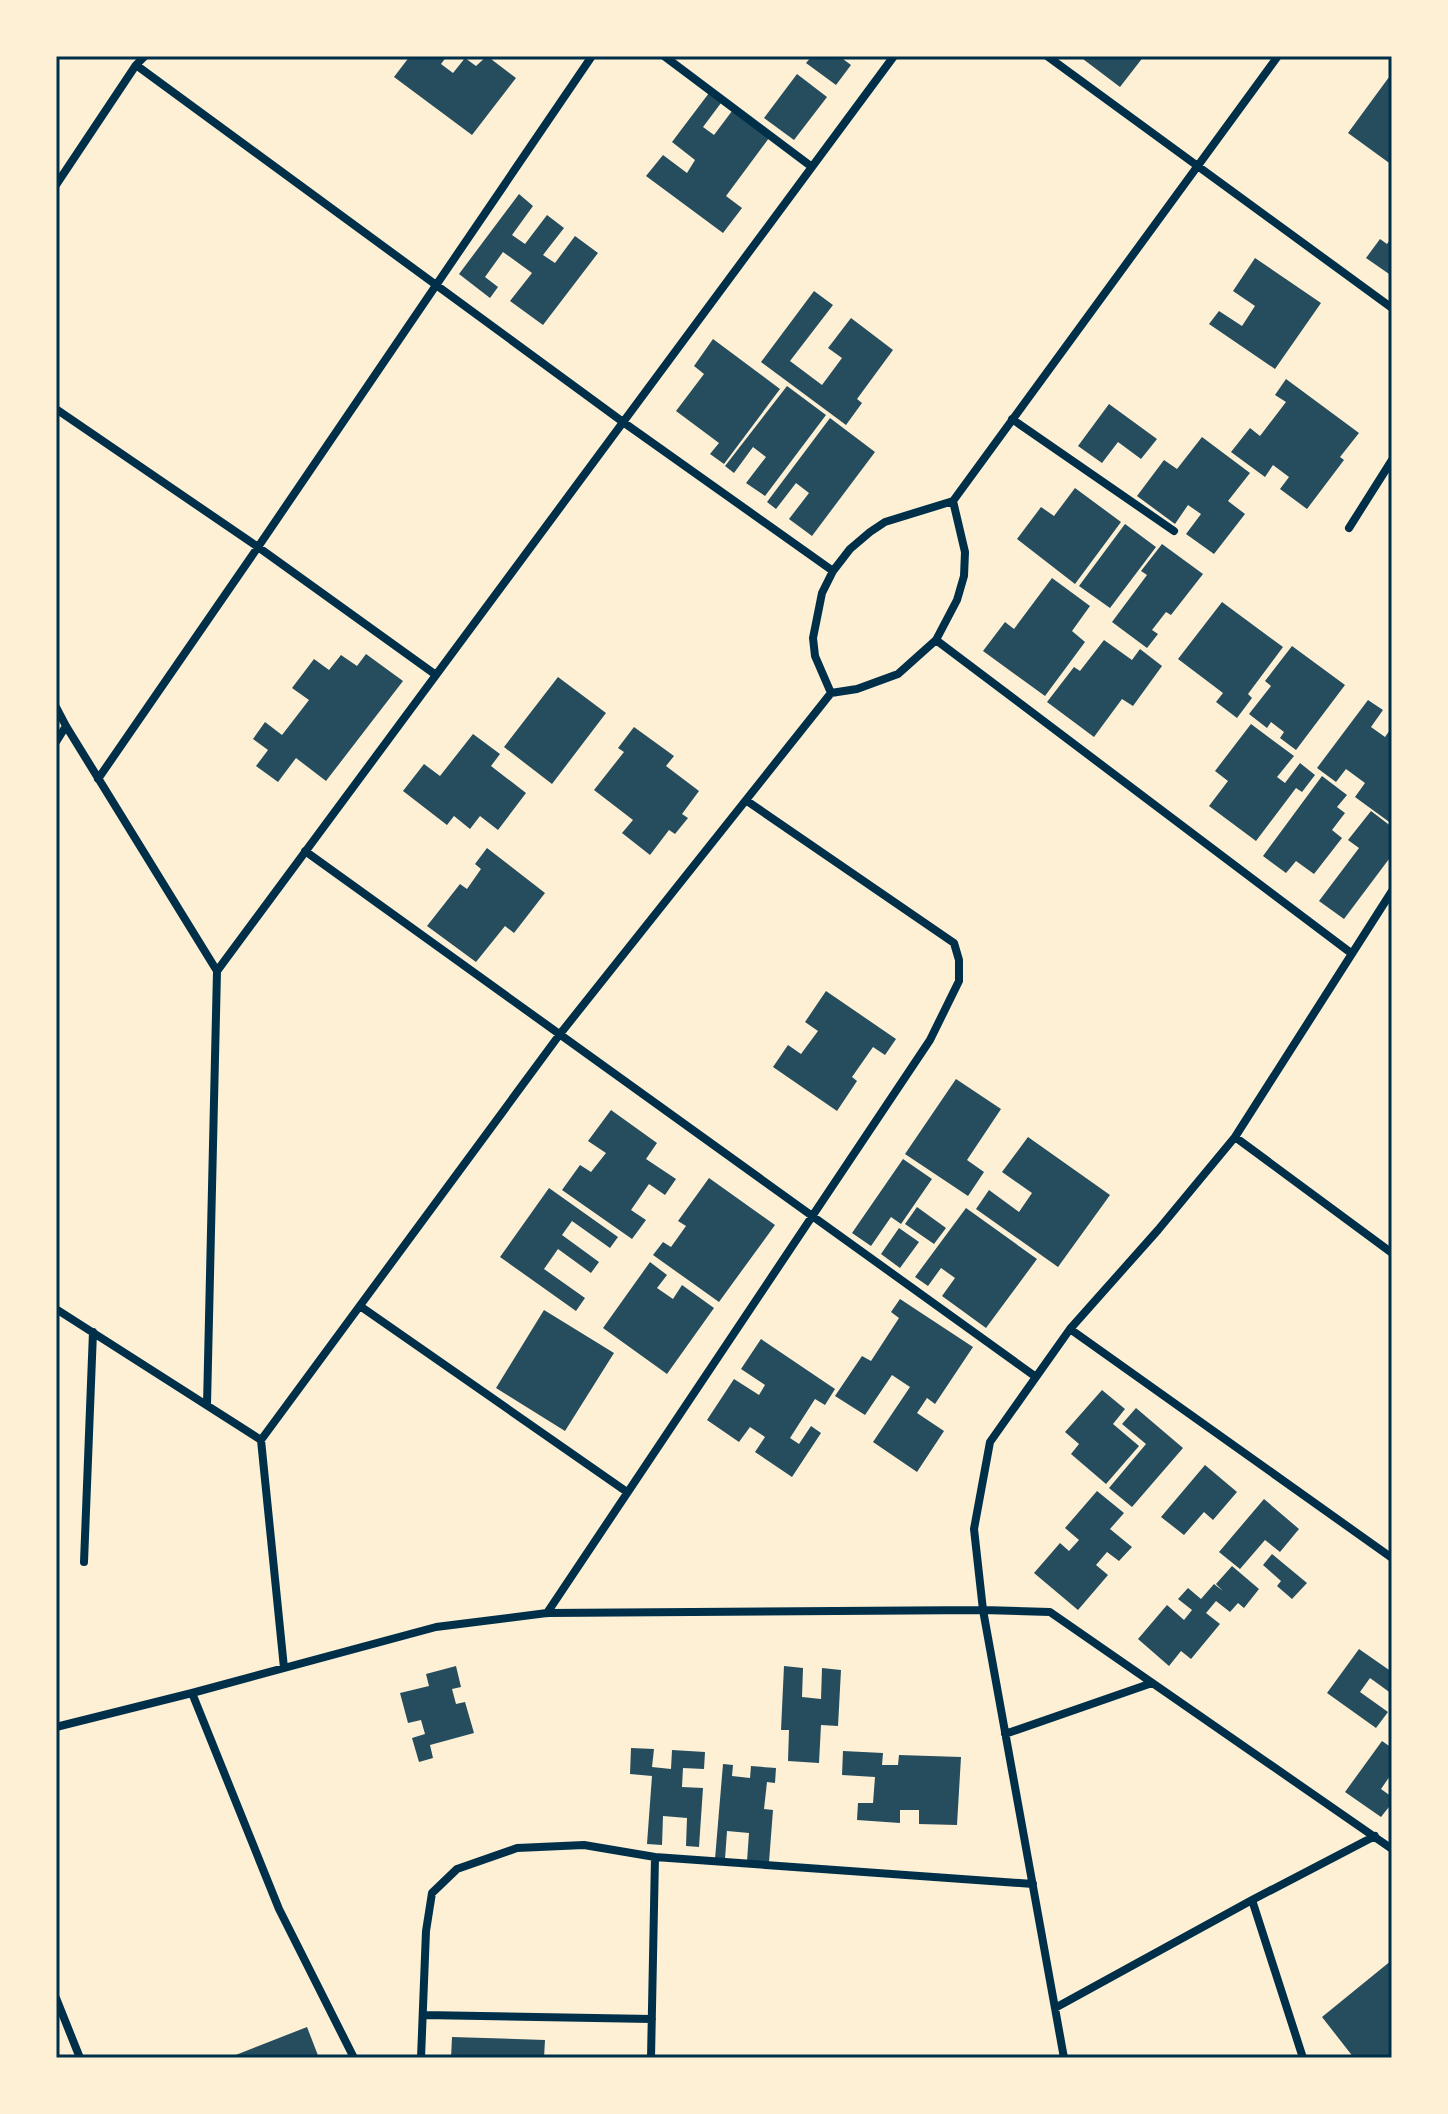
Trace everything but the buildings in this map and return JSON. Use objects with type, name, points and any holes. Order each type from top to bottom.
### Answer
[{"type":"street","points":[[56,185],[145,56]]},
{"type":"street","points":[[98,779],[592,56]]},
{"type":"street","points":[[664,56],[812,167]]},
{"type":"street","points":[[217,971],[894,56]]},
{"type":"street","points":[[1047,56],[1392,308]]},
{"type":"street","points":[[831,693],[815,656],[813,638],[822,593],[833,571],[850,549],[885,522],[953,501],[1278,56]]},
{"type":"street","points":[[136,65],[623,422],[833,571]]},
{"type":"street","points":[[56,409],[258,547],[436,675]]},
{"type":"street","points":[[1012,419],[1174,531]]},
{"type":"street","points":[[1349,528],[1392,460]]},
{"type":"street","points":[[284,1668],[261,1440],[560,1034],[831,693],[857,689],[898,674],[936,640],[957,600],[964,576],[965,552],[953,501]]},
{"type":"street","points":[[936,640],[1351,953]]},
{"type":"street","points":[[56,707],[217,971],[207,1405]]},
{"type":"street","points":[[56,742],[66,726]]},
{"type":"street","points":[[547,1613],[930,1040],[959,981],[959,960],[954,943],[747,801]]},
{"type":"street","points":[[305,851],[1036,1377]]},
{"type":"street","points":[[1064,2058],[983,1610],[974,1529],[990,1442],[1070,1329],[1235,1137],[1392,891]]},
{"type":"street","points":[[1235,1137],[1392,1253]]},
{"type":"street","points":[[360,1306],[627,1492]]},
{"type":"street","points":[[56,1309],[261,1440]]},
{"type":"street","points":[[1070,1329],[1392,1558]]},
{"type":"street","points":[[84,1562],[93,1332]]},
{"type":"street","points":[[56,1727],[436,1627],[547,1613],[1050,1612],[1392,1849]]},
{"type":"street","points":[[1005,1734],[1152,1683]]},
{"type":"street","points":[[192,1693],[279,1909],[354,2058]]},
{"type":"street","points":[[1055,2008],[1375,1836]]},
{"type":"street","points":[[421,2058],[426,1931],[432,1893],[457,1869],[517,1848],[584,1845],[655,1857],[1033,1884]]},
{"type":"street","points":[[651,2058],[655,1857]]},
{"type":"street","points":[[1252,1900],[1303,2058]]},
{"type":"street","points":[[56,1998],[80,2058]]},
{"type":"street","points":[[423,2015],[652,2019]]}]
